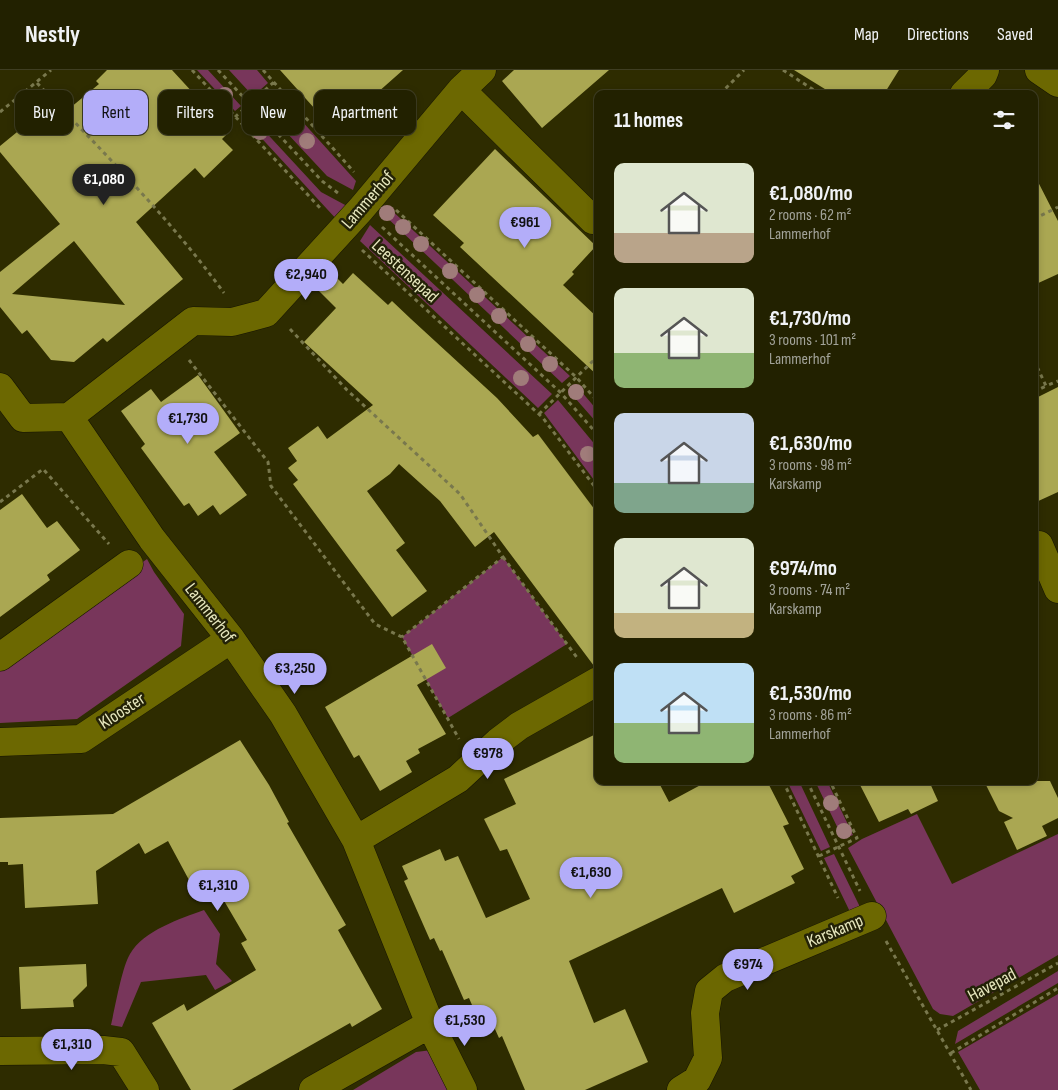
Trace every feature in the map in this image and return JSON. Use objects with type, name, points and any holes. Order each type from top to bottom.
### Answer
[{"type":"street","name":"Lammerhof","points":[[463,1090],[430,1024],[356,840],[283,714],[231,639],[152,539],[69,417],[193,321],[232,322],[266,313],[370,198],[461,90],[482,70]]},
{"type":"street","points":[[968,90],[983,75],[985,70]]},
{"type":"street","points":[[1039,70],[1058,83]]},
{"type":"street","points":[[461,90],[594,219]]},
{"type":"street","points":[[0,387],[24,418],[69,417]]},
{"type":"street","points":[[1044,543],[1058,589]]},
{"type":"street","points":[[0,657],[129,564]]},
{"type":"street","name":"Klooster","points":[[0,742],[81,738],[231,639]]},
{"type":"street","points":[[356,840],[458,779],[498,742],[520,726],[594,684]]},
{"type":"street","name":"Karskamp","points":[[681,1090],[697,1080],[708,1058],[705,1013],[709,992],[725,978],[861,920]]},
{"type":"street","points":[[313,1090],[430,1024]]},
{"type":"street","points":[[0,1051],[104,1050],[121,1052],[146,1090]]},
{"type":"path","points":[[0,112],[51,70]]},
{"type":"path","name":"Leestensepad","points":[[192,70],[341,230],[539,414],[594,486]]},
{"type":"path","name":"Leestensepad","points":[[218,70],[242,96]]},
{"type":"path","name":"Leestensepad","points":[[263,70],[370,198],[561,393],[594,430]]},
{"type":"path","points":[[724,90],[744,70]]},
{"type":"path","points":[[783,70],[814,90]]},
{"type":"path","points":[[265,90],[274,82]]},
{"type":"path","points":[[37,83],[119,169],[198,257],[243,319]]},
{"type":"path","points":[[235,117],[242,111]]},
{"type":"path","name":"Leestensepad","points":[[279,135],[322,182],[370,198],[576,377],[594,397]]},
{"type":"path","points":[[1038,217],[1058,207]]},
{"type":"path","points":[[270,309],[347,390],[460,494],[503,557],[594,682]]},
{"type":"path","points":[[171,338],[268,462],[270,486],[375,624],[402,637],[473,765]]},
{"type":"path","points":[[539,414],[594,360]]},
{"type":"path","points":[[1038,369],[1046,386]]},
{"type":"path","points":[[1038,390],[1058,381]]},
{"type":"path","points":[[0,502],[43,468],[102,538],[129,564]]},
{"type":"path","points":[[402,637],[503,557]]},
{"type":"path","points":[[785,785],[819,856],[861,920]]},
{"type":"path","points":[[819,856],[857,838],[832,785]]},
{"type":"path","name":"Havepad","points":[[937,1030],[1058,963]]},
{"type":"path","name":"Havepad","points":[[951,1053],[1058,988]]},
{"type":"shaded area","points":[[197,70],[208,70],[226,90],[216,90]]},
{"type":"shaded area","points":[[229,70],[257,70],[268,83],[260,90],[247,90]]},
{"type":"shaded area","points":[[232,96],[241,106],[235,111],[232,108]]},
{"type":"shaded area","points":[[304,123],[356,181],[353,190],[327,176],[289,135],[304,135]]},
{"type":"shaded area","points":[[259,135],[268,135],[321,192],[347,206],[339,222]]},
{"type":"shaded area","points":[[387,206],[570,376],[562,383],[381,212]]},
{"type":"shaded area","points":[[370,225],[552,394],[538,408],[360,241]]},
{"type":"shaded area","points":[[575,384],[594,406],[594,420],[568,390]]},
{"type":"shaded area","points":[[558,400],[594,443],[594,480],[544,413]]},
{"type":"shaded area","points":[[503,557],[567,644],[448,718],[402,637]]},
{"type":"shaded area","points":[[147,559],[184,614],[181,646],[77,719],[0,723],[0,665]]},
{"type":"shaded area","points":[[789,785],[801,785],[830,847],[821,851]]},
{"type":"shaded area","points":[[817,785],[829,785],[853,835],[843,839]]},
{"type":"shaded area","points":[[917,814],[952,884],[1058,834],[1058,955],[953,1016],[940,1014],[933,1009],[848,848],[862,839]]},
{"type":"shaded area","points":[[834,854],[859,905],[859,909],[852,916],[824,858]]},
{"type":"shaded area","points":[[204,910],[220,934],[216,964],[232,981],[215,990],[206,975],[141,982],[122,1027],[111,1025],[124,968],[136,946],[144,938],[163,926]]},
{"type":"shaded area","points":[[1058,971],[1058,983],[955,1044],[958,1031]]},
{"type":"shaded area","points":[[1058,994],[1058,1090],[980,1090],[958,1052]]},
{"type":"shaded area","points":[[432,1050],[453,1090],[353,1090],[416,1052]]},
{"type":"building","points":[[107,70],[172,70],[190,90],[158,90],[158,135],[226,135],[222,139],[233,150],[204,178],[195,168],[136,222],[183,279],[107,342],[103,338],[74,362],[51,360],[27,330],[22,334],[0,307],[0,272],[60,224],[0,152],[0,146],[15,134],[73,135],[73,105],[83,97],[83,135],[148,135],[148,90],[92,90],[99,84],[96,81]],"holes":[[[74,241],[125,305],[12,294]]]},
{"type":"building","points":[[280,70],[403,70],[380,90],[314,90],[314,108],[304,97],[304,90],[298,90]]},
{"type":"building","points":[[514,70],[609,70],[542,128],[502,81]]},
{"type":"building","points":[[794,70],[899,70],[886,90],[826,90]]},
{"type":"building","points":[[495,149],[594,244],[594,248],[563,285],[594,314],[594,372],[460,247],[464,243],[433,215]]},
{"type":"building","points":[[1038,182],[1058,221],[1058,274],[1038,283]]},
{"type":"building","points":[[328,269],[343,284],[353,273],[388,305],[392,301],[497,398],[533,437],[538,434],[594,509],[594,666],[494,532],[475,547],[440,501],[399,464],[390,474],[367,491],[405,543],[396,550],[427,591],[392,617],[293,484],[298,480],[288,468],[297,461],[288,448],[318,426],[327,439],[373,405],[304,342],[336,308],[313,285]]},
{"type":"building","points":[[198,375],[240,433],[214,452],[247,495],[220,515],[213,505],[198,516],[189,503],[184,506],[141,448],[145,444],[121,411],[151,389],[161,402]]},
{"type":"building","points":[[1058,387],[1058,492],[1038,501],[1038,397]]},
{"type":"building","points":[[22,494],[47,528],[57,521],[80,550],[47,575],[50,580],[0,617],[0,510]]},
{"type":"building","points":[[432,644],[446,668],[417,685],[446,734],[418,749],[420,753],[406,761],[412,772],[380,791],[359,755],[354,758],[325,707]]},
{"type":"building","points":[[594,735],[594,785],[660,785],[669,802],[701,785],[769,785],[789,824],[783,826],[804,869],[791,876],[795,883],[734,913],[722,888],[569,961],[594,1023],[625,1009],[648,1062],[585,1090],[525,1090],[502,1036],[499,1038],[485,1007],[475,1012],[469,998],[464,1000],[442,950],[440,951],[434,938],[430,940],[404,881],[408,879],[402,866],[440,849],[445,861],[458,856],[486,918],[530,899],[507,849],[500,851],[484,819],[516,804],[504,779]]},
{"type":"building","points":[[240,740],[269,785],[289,822],[287,823],[346,925],[338,930],[382,1009],[352,1027],[350,1023],[232,1090],[191,1090],[152,1023],[184,1004],[187,1011],[256,970],[241,943],[247,940],[206,870],[189,880],[168,841],[145,854],[139,843],[96,871],[98,904],[25,908],[23,864],[8,865],[8,862],[0,862],[0,818],[113,814]]},
{"type":"building","points":[[1038,781],[1050,781],[1058,798],[1058,818],[1042,826],[1047,836],[1017,850],[1004,822],[1013,818],[999,811],[986,785],[1038,785]]},
{"type":"building","points":[[860,785],[931,785],[938,801],[911,814],[908,809],[879,822]]},
{"type":"building","points":[[86,964],[87,986],[73,1000],[74,1007],[21,1009],[19,967]]}]
